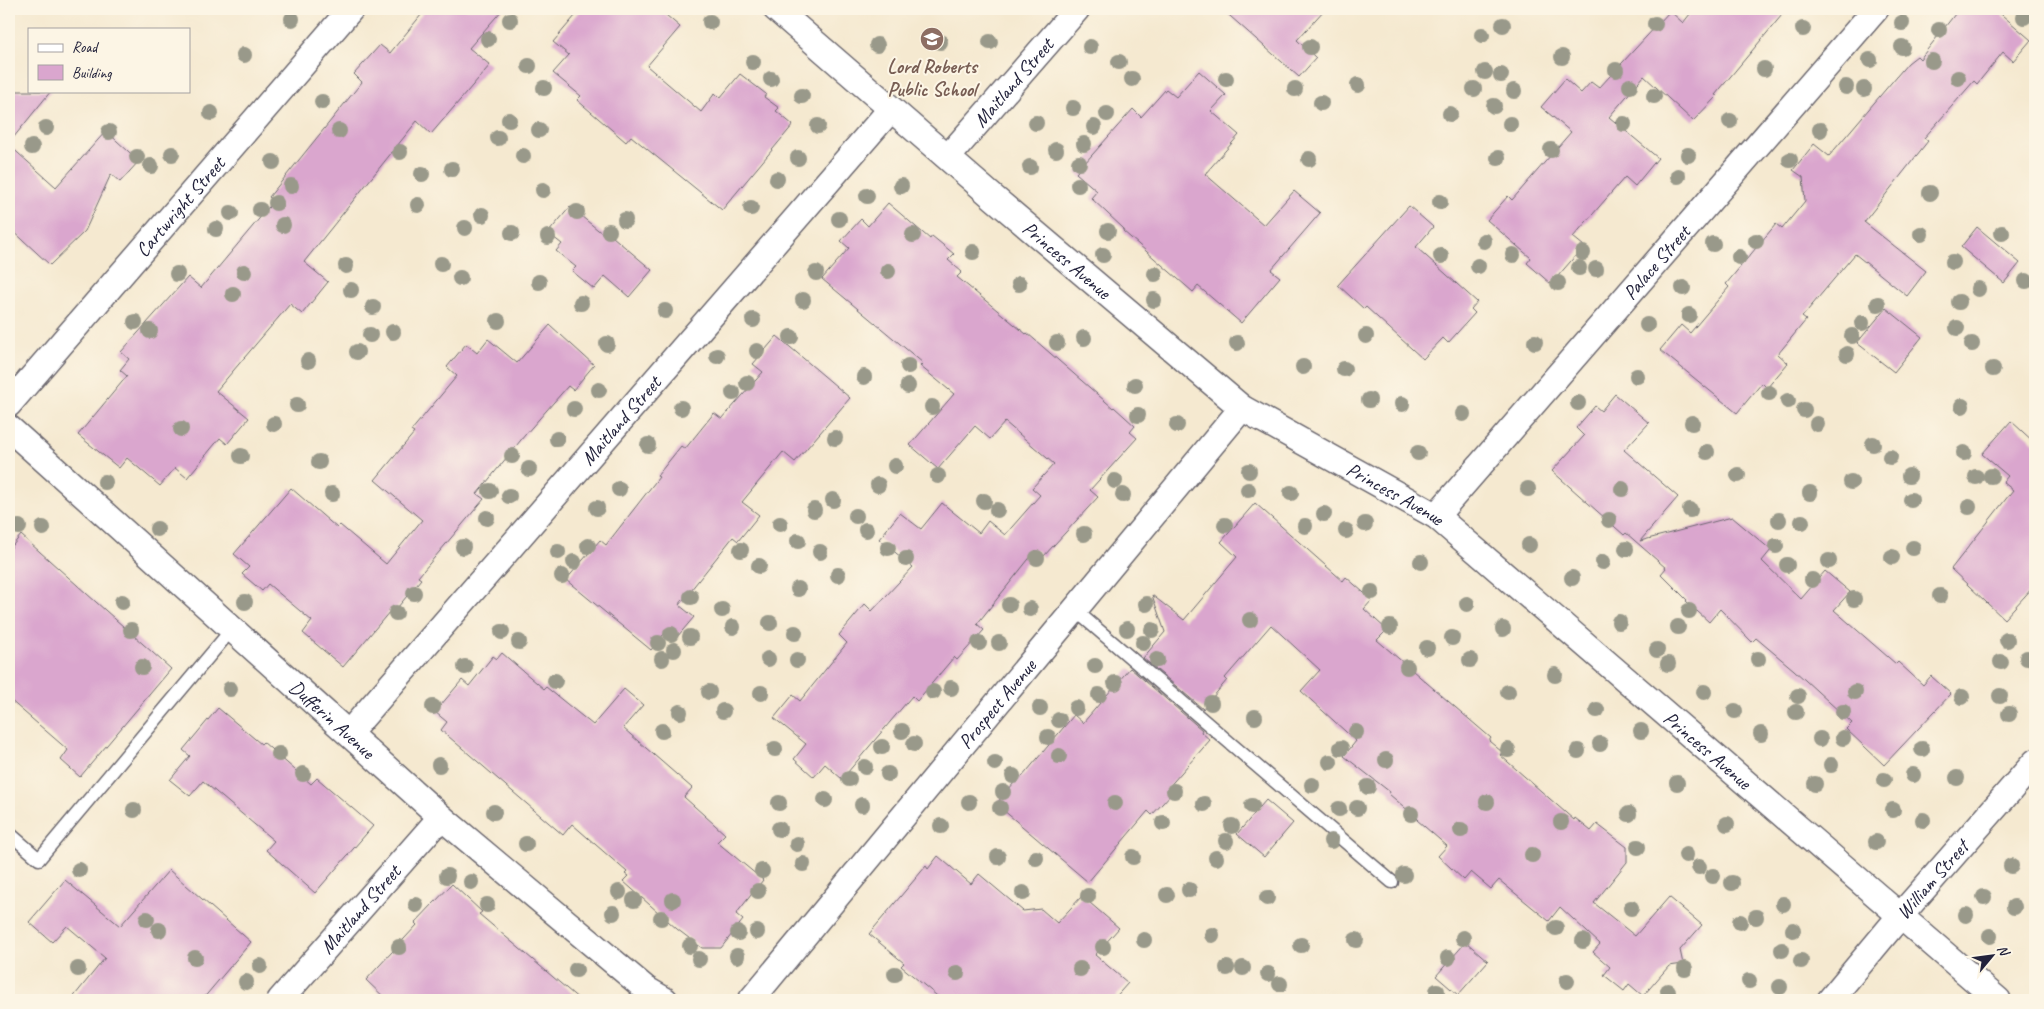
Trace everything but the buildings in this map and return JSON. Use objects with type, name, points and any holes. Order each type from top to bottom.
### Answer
[{"type":"street","name":"Cartwright Street","points":[[9,404],[350,9]]},
{"type":"street","name":"Princess Avenue","points":[[776,9],[1242,408],[1436,516],[1998,1000]]},
{"type":"street","name":"Maitland Street","points":[[948,157],[1078,9]]},
{"type":"street","name":"Palace Street","points":[[1436,516],[1876,9]]},
{"type":"street","name":"Maitland Street","points":[[350,733],[891,109]]},
{"type":"street","name":"Prospect Avenue","points":[[751,1000],[1242,408]]},
{"type":"street","name":"Dufferin Avenue","points":[[11,435],[350,733],[441,817],[646,989],[665,1000]]},
{"type":"street","name":"William Street","points":[[1830,1000],[1900,916],[2035,762]]},
{"type":"street","name":"Maitland Street","points":[[280,1000],[441,817]]},
{"type":"lane","points":[[1075,610],[1392,882]]},
{"type":"lane","points":[[9,833],[39,859],[232,629]]},
{"type":"place","name":"Lord Roberts Public School","points":[[932,39]]}]
